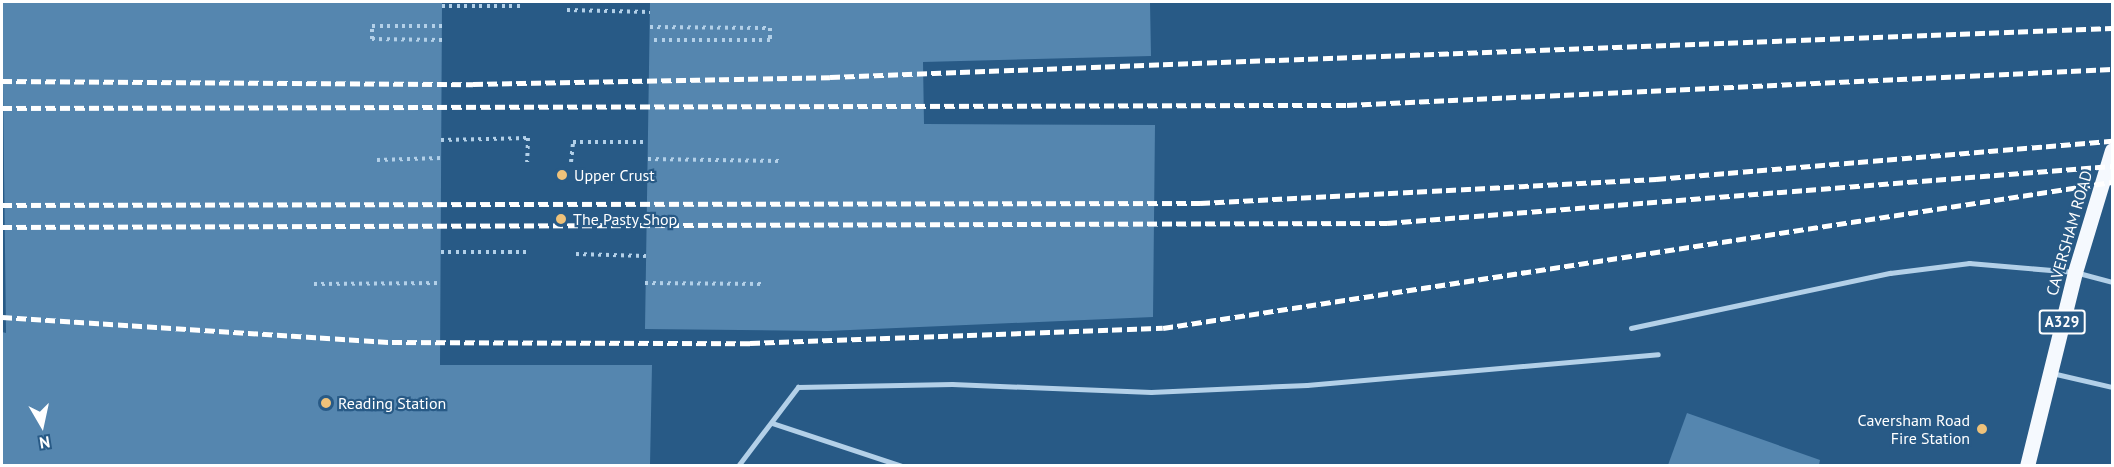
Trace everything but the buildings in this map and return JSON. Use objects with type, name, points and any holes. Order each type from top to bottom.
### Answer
[{"type":"main road","name":"CAVERSHAM ROAD","points":[[2027,465],[2075,272],[2112,150]]},
{"type":"lane","points":[[1631,328],[1890,273],[1958,265],[2075,272],[2112,282]]},
{"type":"lane","points":[[738,465],[798,387],[952,384],[1183,391],[1658,354]]},
{"type":"lane","points":[[2050,372],[2112,387]]},
{"type":"lane","points":[[772,423],[902,465]]},
{"type":"path","points":[[442,6],[521,6]]},
{"type":"path","points":[[567,10],[650,12]]},
{"type":"path","points":[[442,26],[372,26],[372,39],[442,40]]},
{"type":"path","points":[[650,27],[770,28],[770,40],[651,40]]},
{"type":"path","points":[[441,140],[528,138],[527,162]]},
{"type":"path","points":[[571,162],[573,142],[648,142]]},
{"type":"path","points":[[377,160],[441,158]]},
{"type":"path","points":[[648,159],[781,161]]},
{"type":"path","points":[[441,252],[530,252]]},
{"type":"path","points":[[576,254],[646,256]]},
{"type":"path","points":[[314,284],[441,283]]},
{"type":"path","points":[[645,284],[764,284]]},
{"type":"railway","points":[[2,81],[473,84],[830,77],[2112,28]]},
{"type":"railway","points":[[2,108],[1347,105],[2112,69]]},
{"type":"railway","points":[[2,205],[1200,203],[1656,179],[2112,141]]},
{"type":"railway","points":[[2,227],[1387,223],[2112,166]]},
{"type":"railway","points":[[2,317],[392,342],[750,343],[1163,328],[2112,182]]},
{"type":"place","name":"Upper Crust","points":[[562,175]]},
{"type":"place","name":"The Pasty Shop","points":[[561,219]]},
{"type":"place","name":"Reading Station","points":[[326,403]]},
{"type":"place","name":"Caversham Road Fire Station","points":[[1982,429]]}]
